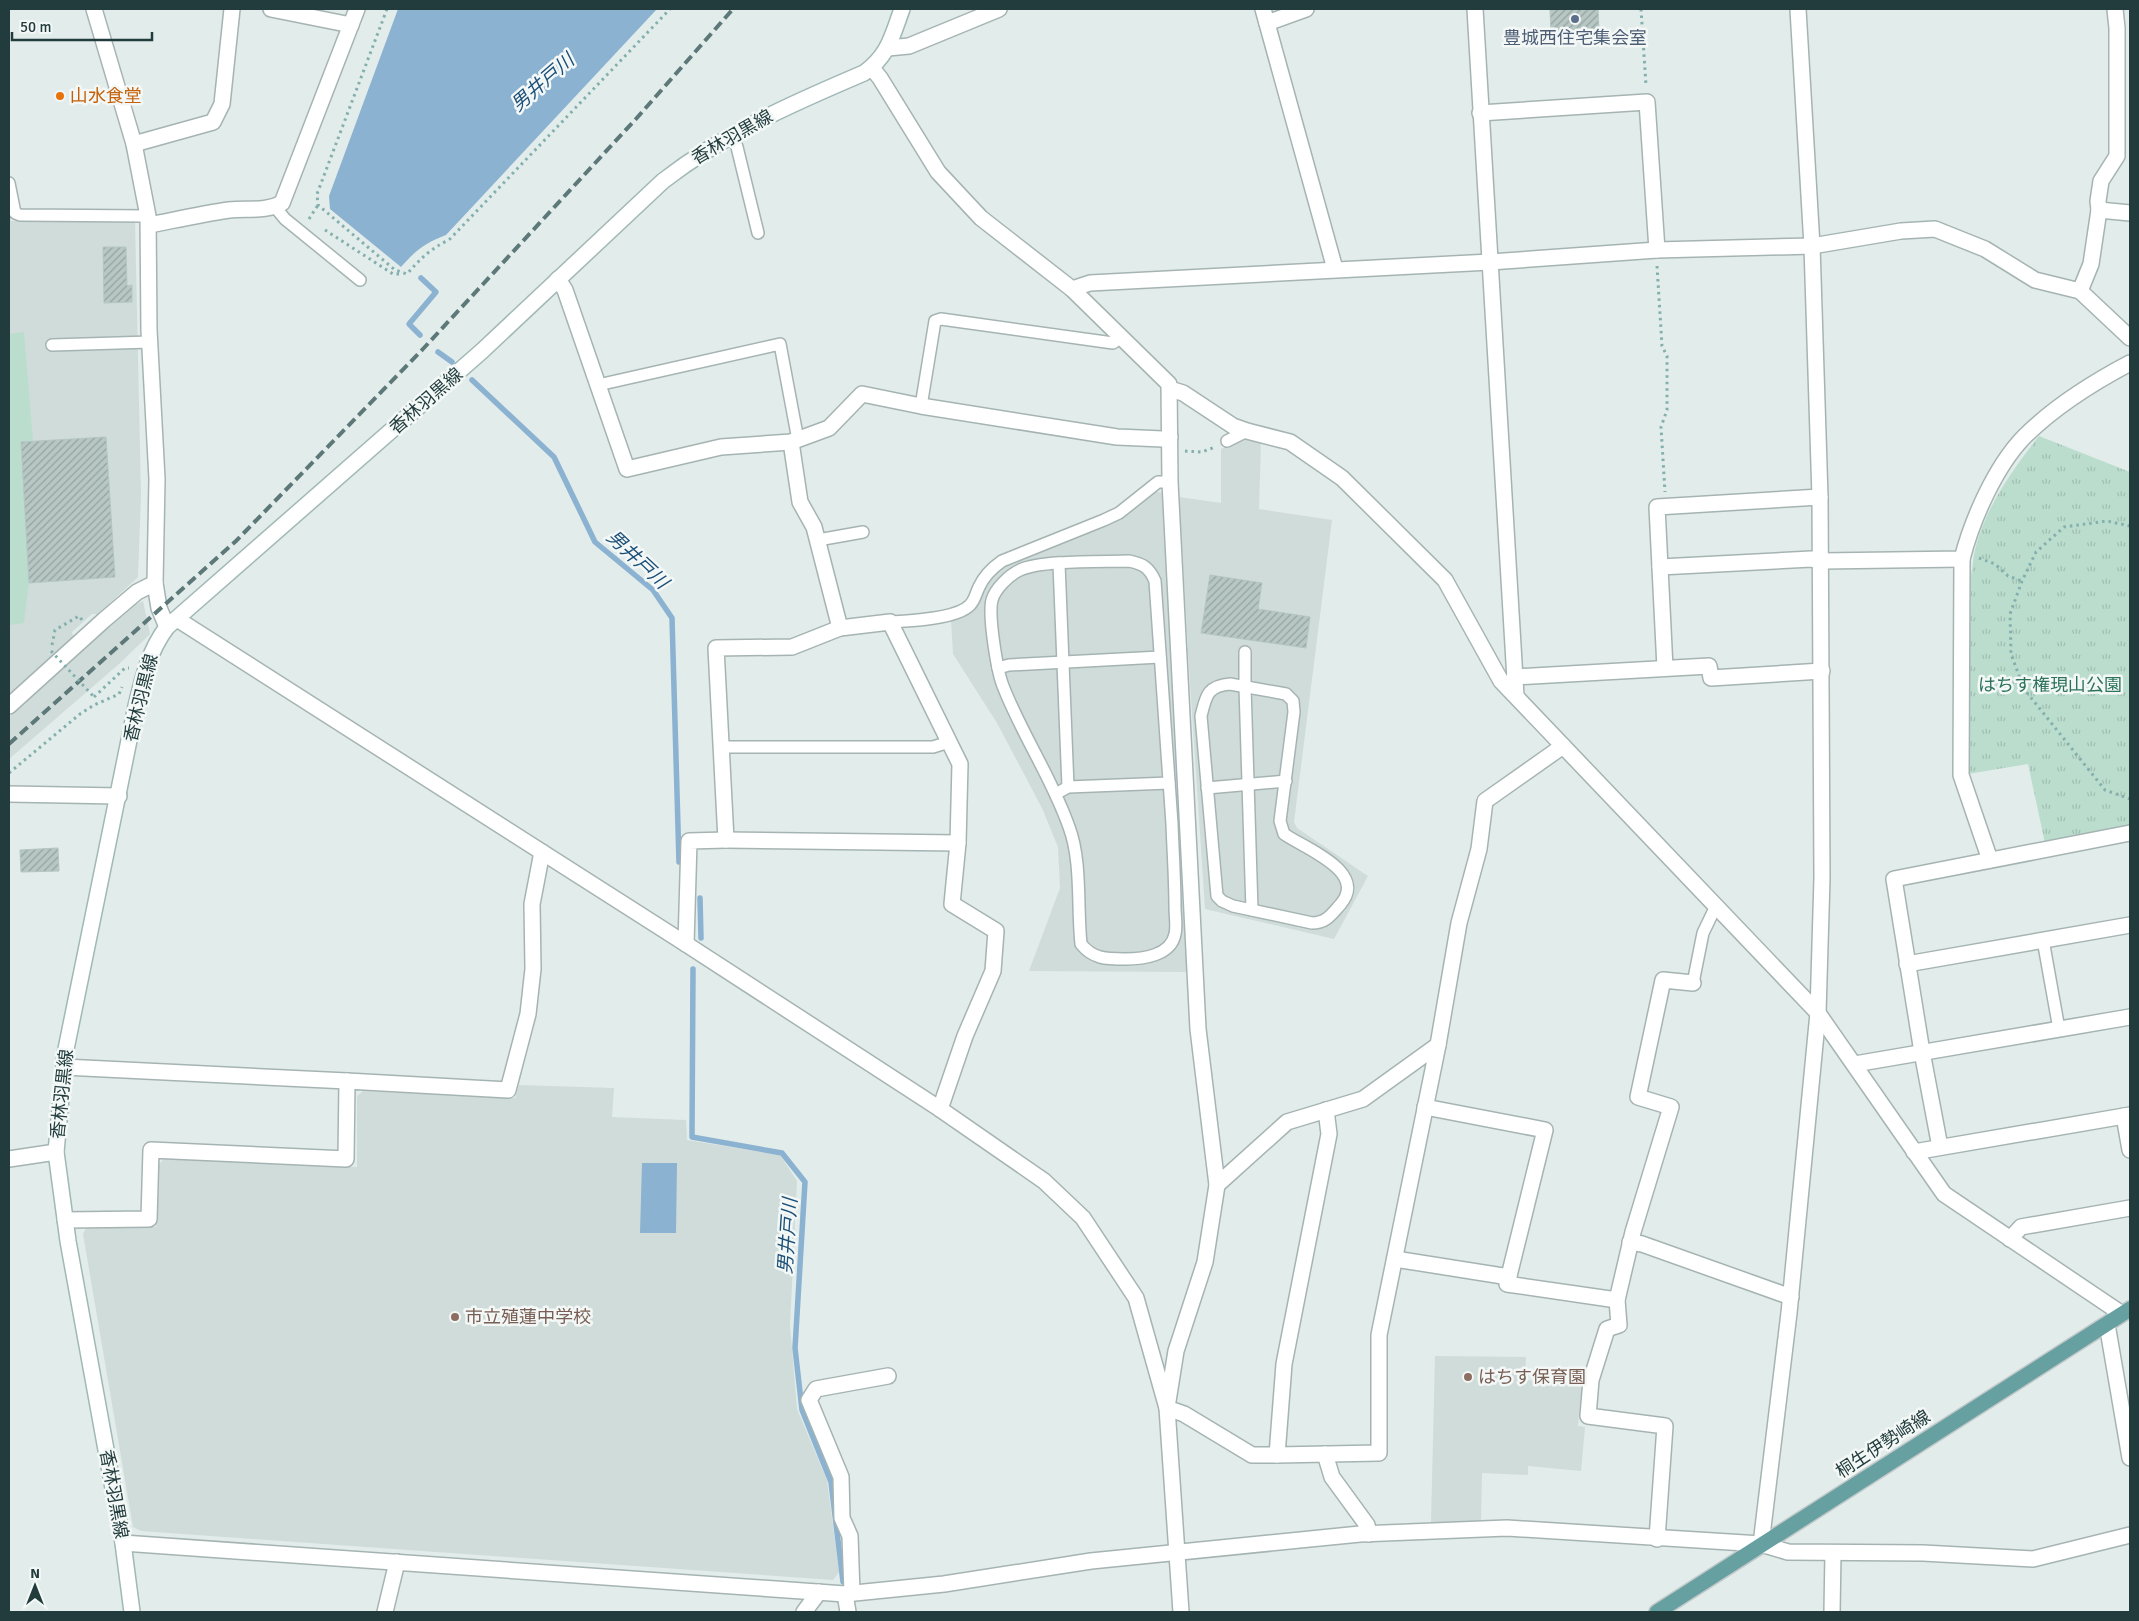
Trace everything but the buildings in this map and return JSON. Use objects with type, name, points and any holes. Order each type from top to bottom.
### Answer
[{"type":"main road","name":"桐生伊勢崎線","points":[[1657,1612],[2126,1312]]},
{"type":"street","points":[[94,9],[134,144],[148,220],[150,342],[157,479],[154,583],[159,608],[172,623],[542,852],[940,1109],[1044,1181],[1083,1218],[1136,1298],[1167,1408],[1181,1612]]},
{"type":"street","points":[[134,144],[213,122],[222,104],[232,9]]},
{"type":"street","points":[[271,9],[351,25]]},
{"type":"street","points":[[148,220],[279,205],[357,9]]},
{"type":"street","name":"香林羽黒線","points":[[132,1612],[123,1543],[65,1220],[56,1152],[65,1054],[144,671],[155,645],[172,623],[482,351],[663,182],[685,164],[731,134],[765,116],[872,68],[888,48],[902,9]]},
{"type":"street","points":[[888,48],[909,46],[999,9]]},
{"type":"street","points":[[1306,9],[1265,16],[1335,270]]},
{"type":"street","points":[[1475,9],[1516,696]]},
{"type":"street","points":[[1761,1544],[1791,1297],[1818,1013],[1822,878],[1822,561],[1812,246],[1798,9]]},
{"type":"street","points":[[2080,291],[2091,264],[2101,182],[2117,156],[2117,28],[2115,9]]},
{"type":"street","points":[[872,68],[938,172],[980,218],[1072,289],[1164,377],[1169,384],[1174,444],[1170,482],[1198,1029],[1217,1185],[1205,1262],[1176,1351],[1167,1408]]},
{"type":"street","points":[[1480,113],[1647,102],[1657,250]]},
{"type":"street","points":[[2099,210],[2130,213]]},
{"type":"street","points":[[1072,289],[1090,283],[1490,262],[1657,250],[1812,246],[1901,231],[1935,229],[1985,249],[2035,280],[2080,291],[2130,338]]},
{"type":"street","points":[[558,279],[565,290],[627,469],[721,447],[794,441],[829,428],[862,394],[921,406],[1117,437],[1163,439],[1174,444]]},
{"type":"street","points":[[1990,860],[1961,775],[1963,556],[1971,528],[2000,471],[2023,439],[2053,410],[2130,362]]},
{"type":"street","points":[[1170,389],[1183,393],[1233,426],[1246,432],[1290,442],[1342,478],[1445,580],[1501,681],[1818,1013],[1944,1194],[2010,1239],[2126,1312]]},
{"type":"street","points":[[794,441],[800,502],[814,527],[840,628]]},
{"type":"street","points":[[1666,668],[1657,507],[1820,497]]},
{"type":"street","points":[[1660,567],[1811,559],[1822,561],[1963,556]]},
{"type":"street","points":[[9,706],[137,592],[154,583]]},
{"type":"street","points":[[726,840],[723,747],[716,648],[792,647],[840,628],[890,622],[960,764],[958,843],[952,904],[996,931],[993,971],[965,1036],[940,1109]]},
{"type":"street","points":[[1514,678],[1710,666],[1712,678],[1822,671]]},
{"type":"street","points":[[1167,1408],[1184,1414],[1252,1455],[1379,1453],[1379,1335],[1438,1045],[1459,923],[1479,849],[1485,801],[1562,746]]},
{"type":"street","points":[[9,794],[119,796]]},
{"type":"street","points":[[1940,1147],[1922,1052],[1894,879],[2130,833]]},
{"type":"street","points":[[686,944],[689,841],[958,843]]},
{"type":"street","points":[[64,1067],[508,1090],[528,1014],[533,968],[532,904],[542,852]]},
{"type":"street","points":[[1907,964],[2130,925]]},
{"type":"street","points":[[1657,1538],[1666,1426],[1588,1416],[1591,1380],[1606,1329],[1619,1325],[1617,1300],[1630,1242],[1671,1107],[1638,1097],[1663,980],[1693,984]]},
{"type":"street","points":[[1855,1064],[2130,1017]]},
{"type":"street","points":[[1217,1185],[1287,1122],[1363,1099],[1438,1045]]},
{"type":"street","points":[[65,1220],[149,1219],[151,1150],[346,1159],[347,1081]]},
{"type":"street","points":[[1425,1107],[1545,1130],[1507,1284],[1617,1300]]},
{"type":"street","points":[[1277,1455],[1284,1364],[1329,1134],[1326,1110]]},
{"type":"street","points":[[1914,1152],[2127,1115],[2130,1150]]},
{"type":"street","points":[[9,1160],[56,1152]]},
{"type":"street","points":[[2010,1239],[2021,1227],[2130,1208]]},
{"type":"street","points":[[1630,1242],[1642,1244],[1791,1297]]},
{"type":"street","points":[[1395,1259],[1510,1277]]},
{"type":"street","points":[[2107,1324],[2130,1458]]},
{"type":"street","points":[[848,1612],[850,1536],[842,1518],[841,1477],[809,1400],[816,1389],[888,1376]]},
{"type":"street","points":[[1325,1454],[1332,1477],[1367,1525],[1368,1534]]},
{"type":"street","points":[[123,1543],[849,1594],[944,1584],[1091,1561],[1368,1534],[1507,1528],[1761,1544],[1788,1552],[1833,1554],[1923,1553],[2033,1559],[2130,1536]]},
{"type":"street","points":[[1832,1612],[1833,1554]]},
{"type":"street","points":[[385,1612],[397,1562]]},
{"type":"street","points":[[804,1612],[819,1592]]},
{"type":"lane","points":[[731,134],[738,147],[758,233]]},
{"type":"lane","points":[[9,183],[15,213],[20,215],[148,220]]},
{"type":"lane","points":[[279,205],[285,219],[360,280]]},
{"type":"lane","points":[[921,406],[935,321],[941,319],[1113,343],[1122,337]]},
{"type":"lane","points":[[52,345],[150,342]]},
{"type":"lane","points":[[598,386],[780,344],[794,441]]},
{"type":"lane","points":[[1227,441],[1246,432]]},
{"type":"lane","points":[[890,622],[949,615],[962,610],[970,605],[982,580],[992,567],[1002,560],[1120,513],[1158,482],[1170,482]]},
{"type":"lane","points":[[818,540],[863,532]]},
{"type":"lane","points":[[1141,563],[1150,570],[1155,581],[1175,880],[1175,935],[1170,944],[1160,953],[1150,957],[1103,959],[1094,956],[1081,944],[1073,840],[1070,828],[1056,794],[1003,686],[998,668],[994,643],[992,601],[998,588],[1020,570],[1044,564],[1059,564],[1141,563]]},
{"type":"lane","points":[[1059,564],[1068,787]]},
{"type":"lane","points":[[1246,652],[1245,687],[1252,910]]},
{"type":"lane","points":[[998,668],[1009,665],[1062,664],[1160,657]]},
{"type":"lane","points":[[1230,684],[1245,687],[1286,694],[1292,701],[1294,712],[1280,822],[1284,834],[1342,871],[1347,879],[1348,888],[1344,901],[1322,923],[1312,923],[1252,910],[1222,901],[1217,896],[1202,716],[1206,697],[1211,690],[1220,685],[1230,684]]},
{"type":"lane","points":[[723,747],[934,747],[949,742]]},
{"type":"lane","points":[[1207,788],[1286,781]]},
{"type":"lane","points":[[1056,794],[1068,787],[1169,783]]},
{"type":"lane","points":[[1693,984],[1703,933],[1716,906]]},
{"type":"lane","points":[[2043,940],[2059,1029]]},
{"type":"path","points":[[308,220],[318,205],[317,194],[388,9]]},
{"type":"path","points":[[324,230],[393,274],[407,274],[435,246],[449,240],[670,9]]},
{"type":"path","points":[[1641,9],[1647,102]]},
{"type":"path","points":[[279,205],[316,225]]},
{"type":"path","points":[[318,205],[395,270],[407,274]]},
{"type":"path","points":[[1657,250],[1662,346],[1667,356],[1667,410],[1661,428],[1666,506]]},
{"type":"path","points":[[1174,444],[1202,452],[1227,441]]},
{"type":"path","points":[[2130,526],[2106,521],[2064,527],[2036,552],[2022,581],[2010,614],[2011,654],[2024,689],[2105,790],[2130,799]]},
{"type":"path","points":[[1963,556],[1995,564],[2008,576],[2022,581]]},
{"type":"path","points":[[84,622],[79,616],[55,630],[51,651],[94,697],[121,671]]},
{"type":"path","points":[[127,672],[135,669]]},
{"type":"path","points":[[9,773],[80,714],[94,705],[119,694],[124,680]]},
{"type":"shaded area","points":[[9,211],[11,221],[135,220],[141,495],[138,577],[98,614],[92,614],[72,632],[73,637],[9,695]]},
{"type":"shaded area","points":[[1246,437],[1261,441],[1259,509],[1332,520],[1294,822],[1297,828],[1368,876],[1334,939],[1205,909],[1188,653],[1173,653],[1188,972],[1029,971],[1060,888],[1058,847],[1042,808],[997,723],[953,654],[951,620],[995,570],[1018,559],[1114,522],[1155,492],[1160,492],[1163,494],[1173,648],[1188,648],[1179,497],[1221,503],[1221,449]]},
{"type":"shaded area","points":[[143,601],[150,634],[119,664],[9,759],[9,717],[132,606]]},
{"type":"shaded area","points":[[519,1085],[614,1088],[612,1117],[686,1120],[687,1140],[780,1155],[797,1181],[790,1325],[797,1409],[827,1480],[839,1572],[833,1580],[141,1531],[133,1527],[83,1234],[86,1228],[156,1227],[158,1165],[164,1159],[357,1167],[357,1096],[363,1091],[515,1098]]},
{"type":"shaded area","points":[[1435,1356],[1526,1357],[1525,1380],[1582,1384],[1578,1426],[1585,1427],[1581,1471],[1528,1466],[1528,1475],[1482,1473],[1481,1522],[1431,1523]]},
{"type":"green space","points":[[24,332],[33,442],[21,443],[29,583],[24,623],[9,625],[9,334]]},
{"type":"green space","name":"はちす権現山公園","points":[[2039,436],[2130,472],[2130,825],[2045,843],[2028,764],[1968,774],[1971,576],[1975,550],[1994,502],[2011,474]]},
{"type":"water","points":[[398,9],[657,9],[446,235],[421,248],[401,267],[330,209],[329,196]]},
{"type":"water","points":[[642,1163],[677,1163],[676,1233],[640,1233]]},
{"type":"waterway","name":"男井戸川","points":[[420,335],[409,324],[436,292],[421,278]]},
{"type":"waterway","name":"男井戸川","points":[[438,352],[452,362]]},
{"type":"waterway","name":"男井戸川","points":[[472,380],[554,457],[595,542],[653,590],[672,618],[679,862]]},
{"type":"waterway","name":"男井戸川","points":[[700,898],[701,938]]},
{"type":"waterway","name":"男井戸川","points":[[693,969],[692,1137],[782,1153],[805,1182],[795,1348],[802,1410],[831,1482],[843,1582]]},
{"type":"railway","points":[[9,744],[236,541],[422,350],[635,120],[733,9]]},
{"type":"place","name":"豊城西住宅集会室","points":[[1575,19]]},
{"type":"place","name":"山水食堂","points":[[60,96]]},
{"type":"place","name":"市立殖蓮中学校","points":[[455,1317]]},
{"type":"place","name":"はちす保育園","points":[[1468,1377]]}]
